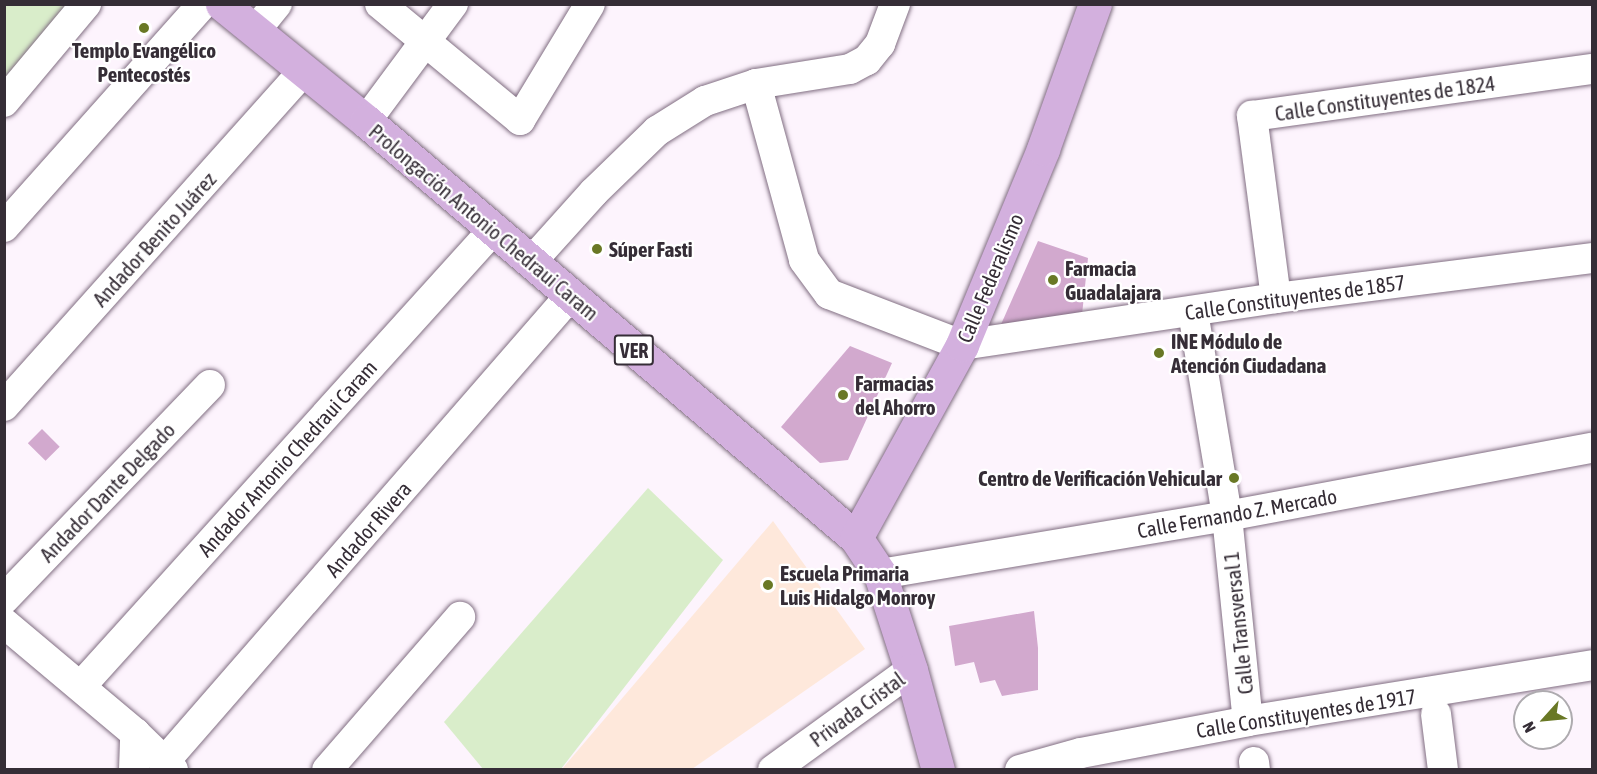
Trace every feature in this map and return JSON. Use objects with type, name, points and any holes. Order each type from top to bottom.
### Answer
[{"type":"main road","name":"Prolongación Antonio Chedraui Caram","points":[[222,4],[366,122],[856,538],[880,574],[911,670],[938,770]]},
{"type":"main road","name":"Calle Federalismo","points":[[856,538],[962,345],[1043,149],[1095,4]]},
{"type":"street","points":[[4,102],[87,4]]},
{"type":"street","points":[[4,227],[203,4]]},
{"type":"street","points":[[255,31],[277,4]]},
{"type":"street","points":[[380,4],[520,120],[590,4]]},
{"type":"street","points":[[366,122],[453,4]]},
{"type":"street","points":[[531,262],[594,192],[657,131],[705,101],[756,84],[850,69],[867,60],[880,44],[895,4]]},
{"type":"street","name":"Calle Constituyentes de 1824","points":[[1276,298],[1252,116],[1593,69]]},
{"type":"street","name":"Andador Benito Juárez","points":[[4,406],[303,72]]},
{"type":"street","points":[[756,84],[804,260],[830,294],[962,345]]},
{"type":"street","name":"Andador Antonio Chedraui Caram","points":[[81,686],[494,230]]},
{"type":"street","name":"Calle Constituyentes de 1857","points":[[962,345],[1276,298],[1593,258]]},
{"type":"street","name":"Andador Rivera","points":[[169,765],[570,296]]},
{"type":"street","name":"Calle Transversal 1","points":[[1193,312],[1227,516],[1248,721]]},
{"type":"street","name":"Andador Dante Delgado","points":[[4,599],[210,385]]},
{"type":"street","name":"Calle Fernando Z. Mercado","points":[[880,574],[1227,516],[1593,448]]},
{"type":"street","points":[[327,770],[459,617]]},
{"type":"street","points":[[4,623],[81,686],[169,765]]},
{"type":"street","name":"Calle Constituyentes de 1917","points":[[1020,770],[1081,753],[1248,721],[1593,665]]},
{"type":"street","name":"Privada Cristal","points":[[773,770],[911,670]]},
{"type":"street","points":[[1436,714],[1443,770]]},
{"type":"street","points":[[134,770],[135,733]]},
{"type":"shaded area","name":"Escuela Primaria Luis Hidalgo Monroy","points":[[773,521],[865,649],[692,769],[562,769]]},
{"type":"green space","points":[[5,5],[78,5],[5,113]]},
{"type":"green space","points":[[648,488],[723,560],[561,769],[483,769],[444,722]]},
{"type":"building","name":"Farmacia Guadalajara","points":[[1038,241],[1088,258],[1081,324],[995,338]]},
{"type":"building","name":"Farmacias del Ahorro","points":[[850,346],[892,363],[848,460],[820,463],[781,427]]},
{"type":"building","points":[[42,429],[60,447],[46,461],[28,443]]},
{"type":"building","points":[[1034,611],[1038,648],[1038,690],[1002,696],[995,680],[980,683],[974,662],[955,666],[949,626]]},
{"type":"place","name":"Templo Evangélico Pentecostés","points":[[144,28]]},
{"type":"place","name":"Súper Fasti","points":[[597,249]]},
{"type":"place","name":"Farmacia Guadalajara","points":[[1053,280]]},
{"type":"place","name":"INE Módulo de Atención Ciudadana","points":[[1159,353]]},
{"type":"place","name":"Farmacias del Ahorro","points":[[843,395]]},
{"type":"place","name":"Centro de Verificación Vehicular","points":[[1234,478]]},
{"type":"place","name":"Escuela Primaria Luis Hidalgo Monroy","points":[[768,585]]}]
